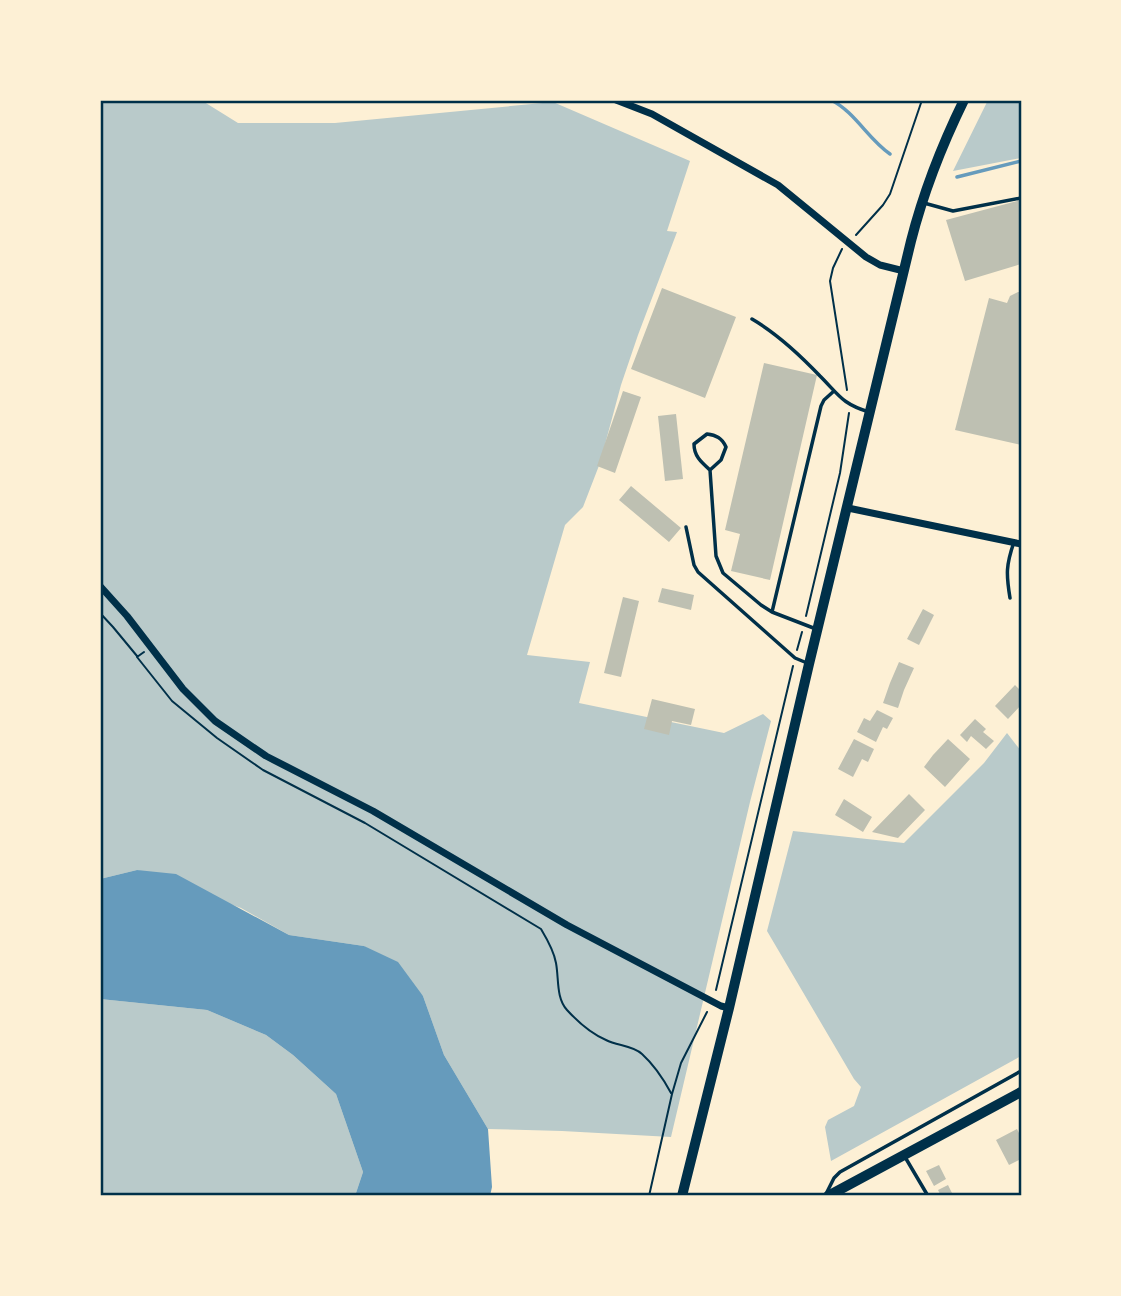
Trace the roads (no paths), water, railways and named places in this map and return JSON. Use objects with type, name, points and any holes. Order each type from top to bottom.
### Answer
[{"type":"main road","points":[[682,1196],[921,202],[936,160],[964,100]]},
{"type":"main road","points":[[827,1196],[1021,1092]]},
{"type":"street","points":[[616,100],[652,114],[778,185],[866,257],[880,265],[904,271]]},
{"type":"street","points":[[848,508],[1018,543]]},
{"type":"street","points":[[100,586],[127,616],[183,689],[215,721],[266,756],[373,811],[567,925],[729,1008]]},
{"type":"lane","points":[[921,202],[953,211],[1021,198]]},
{"type":"lane","points":[[752,319],[768,329],[850,406],[871,412]]},
{"type":"lane","points":[[772,611],[821,406],[834,391]]},
{"type":"lane","points":[[710,470],[721,460],[726,447],[715,435],[707,434],[694,444],[694,452],[710,470],[716,556],[723,573],[761,605],[818,630]]},
{"type":"lane","points":[[686,527],[698,572],[795,658],[809,664]]},
{"type":"lane","points":[[1010,598],[1006,577],[1007,561],[1018,543]]},
{"type":"lane","points":[[827,1196],[834,1178],[840,1172],[1021,1071]]},
{"type":"lane","points":[[904,1155],[928,1196]]},
{"type":"water","points":[[137,870],[176,874],[289,935],[364,946],[398,962],[423,996],[444,1055],[488,1129],[492,1187],[490,1196],[355,1196],[363,1172],[336,1094],[293,1055],[266,1035],[207,1010],[100,999],[100,879]]},
{"type":"waterway","points":[[831,100],[847,111],[890,154]]},
{"type":"waterway","points":[[957,177],[1021,161]]}]
